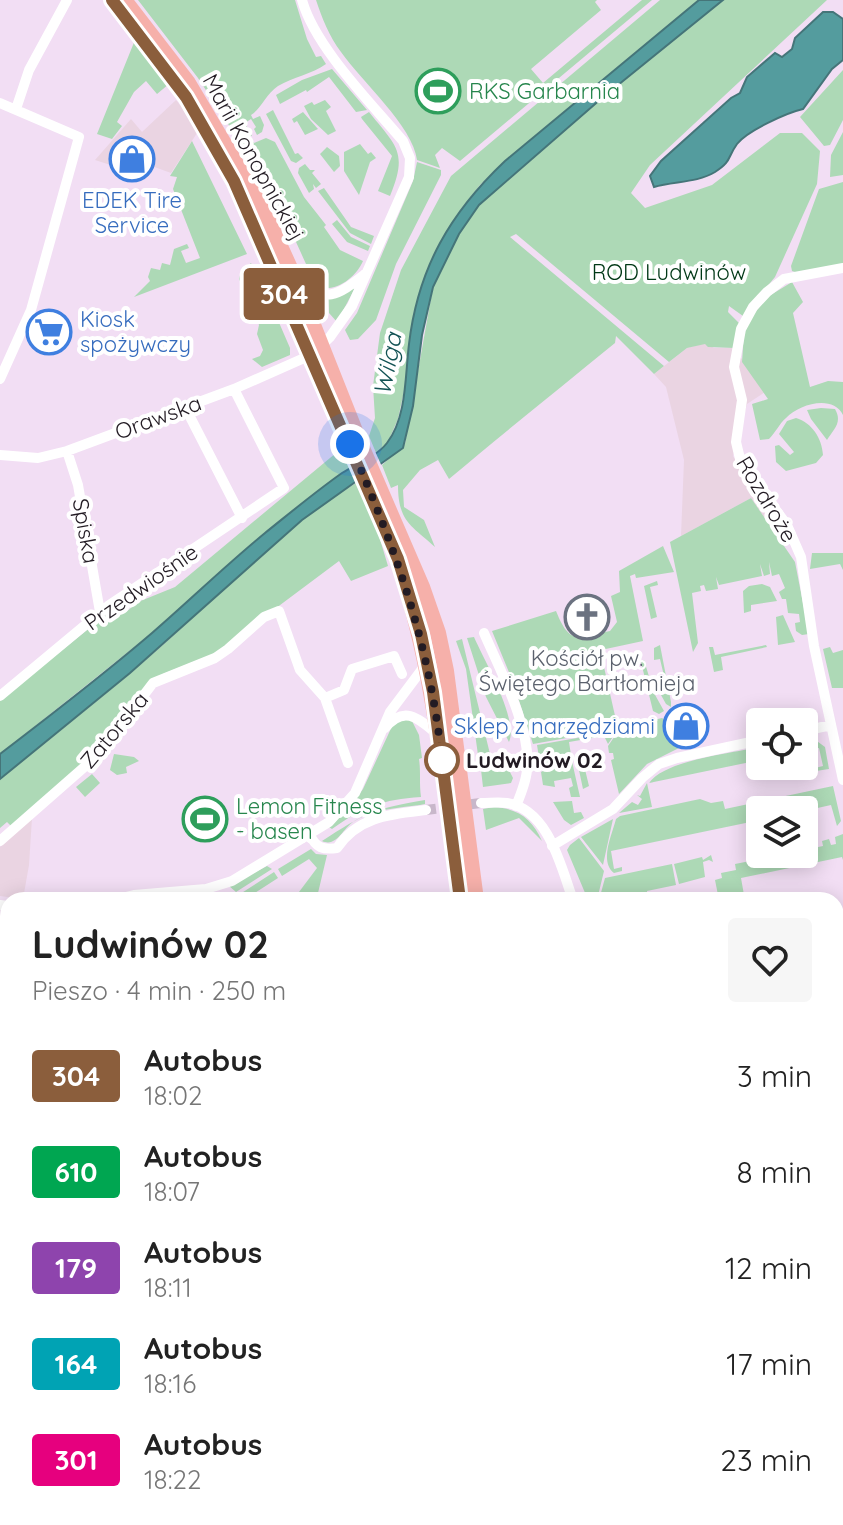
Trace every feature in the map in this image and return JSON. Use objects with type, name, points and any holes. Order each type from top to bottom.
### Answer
[{"type":"main road","name":"Marii Konopnickiej","points":[[112,0],[172,77],[216,147],[317,350],[378,497],[422,587],[444,655],[475,892]]},
{"type":"main road","name":"Marii Konopnickiej","points":[[124,0],[172,59],[264,211],[294,277],[317,350]]},
{"type":"main road","name":"Marii Konopnickiej","points":[[378,497],[427,662],[459,892]]},
{"type":"street","points":[[16,109],[29,70],[67,0]]},
{"type":"street","points":[[302,0],[306,15],[318,35],[403,141],[410,158],[409,177],[348,313],[317,350]]},
{"type":"street","points":[[0,103],[79,137],[31,310],[0,379]]},
{"type":"street","name":"Rozdroże","points":[[843,268],[784,279],[767,292],[753,307],[741,329],[734,367],[742,400],[736,442],[741,463],[787,525],[801,557],[814,646],[843,780]]},
{"type":"street","points":[[294,277],[317,293],[330,296],[341,292],[367,273]]},
{"type":"street","name":"Orawska","points":[[0,455],[38,458],[67,451],[234,389],[317,350]]},
{"type":"street","name":"Przedwiośnie","points":[[0,696],[100,612],[284,488],[234,389]]},
{"type":"street","points":[[185,407],[242,518]]},
{"type":"street","name":"Spiska","points":[[67,451],[78,485],[100,612]]},
{"type":"street","name":"Zatorska","points":[[0,841],[98,755],[153,683],[215,658],[264,617],[279,611],[300,670],[325,698]]},
{"type":"street","points":[[484,633],[514,701],[526,749],[526,779],[516,806]]},
{"type":"street","points":[[348,763],[325,698],[344,690],[352,669],[394,656],[402,674]]},
{"type":"street","points":[[171,892],[224,884],[310,835],[337,815],[355,793],[390,712],[427,662]]},
{"type":"street","points":[[379,737],[391,721],[409,715],[439,736]]},
{"type":"street","points":[[818,728],[831,725]]},
{"type":"street","points":[[552,846],[619,804],[659,764],[746,743]]},
{"type":"street","points":[[481,803],[507,803],[539,821],[570,892]]},
{"type":"street","points":[[310,835],[320,848],[337,848],[352,830],[365,821],[426,810]]},
{"type":"shaded area","points":[[699,0],[723,0],[602,98],[479,205],[459,234],[433,287],[403,448],[302,520],[130,673],[0,779],[0,754],[133,649],[293,510],[387,443],[402,409],[413,316],[420,291],[429,266],[453,222],[505,161]]},
{"type":"shaded area","points":[[823,12],[833,12],[843,19],[843,60],[832,69],[803,109],[777,118],[749,134],[715,172],[701,178],[654,187],[650,176],[661,161],[740,93],[747,77],[775,53],[782,57],[792,49],[795,38]]},
{"type":"shaded area","points":[[176,100],[199,130],[171,173],[149,165],[144,170],[129,171],[95,160],[131,119],[142,132]]},
{"type":"shaded area","points":[[706,343],[714,348],[734,348],[765,392],[747,404],[733,456],[783,526],[774,532],[751,498],[681,536],[684,460],[666,387],[654,374],[687,348]]},
{"type":"shaded area","points":[[32,818],[24,892],[0,892],[0,847]]},
{"type":"green space","points":[[138,0],[295,0],[307,39],[316,57],[321,56],[326,64],[278,86],[270,93],[251,115],[253,119],[260,116],[264,125],[262,132],[257,135],[251,119],[245,123],[252,136],[236,136],[198,78]]},
{"type":"green space","name":"RKS Garbarnia","points":[[316,0],[597,0],[595,2],[601,10],[531,69],[543,83],[642,0],[652,0],[460,161],[442,148],[435,155],[440,168],[417,160],[406,133],[337,46]]},
{"type":"green space","points":[[660,0],[699,0],[505,161],[462,208],[414,311],[406,382],[398,419],[388,442],[376,453],[369,436],[375,418],[373,386],[380,333],[401,270],[451,176]]},
{"type":"green space","name":"ROD Ludwinów","points":[[723,0],[827,0],[650,165],[631,193],[645,208],[712,185],[780,133],[802,133],[820,151],[817,184],[775,277],[743,316],[729,306],[728,312],[739,323],[734,348],[708,347],[705,344],[687,348],[669,362],[516,234],[510,237],[664,366],[654,374],[616,336],[615,343],[449,479],[438,460],[420,470],[403,490],[404,507],[424,520],[435,547],[408,522],[401,507],[398,485],[391,488],[382,465],[405,444],[433,287],[459,234],[479,205],[602,98]]},
{"type":"green space","points":[[135,40],[169,84],[157,94],[146,81],[134,92],[117,122],[122,126],[112,139],[97,134]]},
{"type":"green space","points":[[332,69],[367,110],[356,112],[329,77],[307,92],[280,104],[276,95],[302,80]]},
{"type":"green space","points":[[843,70],[843,120],[830,145],[824,146],[800,117]]},
{"type":"green space","points":[[325,100],[331,107],[326,111],[336,131],[328,135],[311,119],[304,106]]},
{"type":"green space","points":[[273,110],[295,154],[303,158],[296,163],[291,161],[266,114]]},
{"type":"green space","points":[[303,112],[318,129],[305,135],[297,121],[294,123],[292,119]]},
{"type":"green space","points":[[369,112],[393,142],[399,159],[390,196],[378,191],[392,156],[362,119]]},
{"type":"green space","points":[[843,132],[843,175],[830,177],[831,155]]},
{"type":"green space","points":[[237,138],[251,138],[254,143],[266,138],[275,142],[304,197],[326,225],[324,227],[340,250],[363,261],[348,280],[325,288],[306,264],[282,211]]},
{"type":"green space","points":[[192,141],[247,254],[134,297],[150,281],[151,268],[160,270],[162,263],[170,265],[174,249],[187,244],[189,248],[181,251],[186,263],[200,258],[173,189],[177,177],[170,176]]},
{"type":"green space","points":[[360,144],[376,158],[370,162],[359,195],[344,171],[344,152]]},
{"type":"green space","points":[[327,147],[339,156],[340,166],[334,172],[320,154]]},
{"type":"green space","points":[[417,162],[441,170],[441,175],[396,264],[376,320],[358,339],[350,340],[345,330],[357,313],[413,181]]},
{"type":"green space","points":[[305,164],[310,170],[315,170],[312,173],[321,184],[316,188],[313,184],[314,189],[309,193],[298,173]]},
{"type":"green space","points":[[843,182],[843,265],[798,273],[792,271],[791,266],[819,189]]},
{"type":"green space","points":[[324,188],[351,227],[374,236],[371,244],[350,233],[318,191]]},
{"type":"green space","points":[[337,220],[351,237],[370,246],[368,251],[347,242],[332,224]]},
{"type":"green space","points":[[251,263],[269,300],[253,310],[239,279],[241,272]]},
{"type":"green space","points":[[792,282],[803,302],[793,313],[810,387],[828,381],[843,382],[843,415],[832,405],[807,405],[786,418],[769,439],[760,440],[752,404],[768,399],[742,362],[744,333],[750,318],[769,296]]},
{"type":"green space","points":[[355,288],[337,322],[329,313],[328,299]]},
{"type":"green space","points":[[271,304],[290,348],[290,355],[262,367],[252,359],[260,356],[263,350],[254,312]]},
{"type":"green space","points":[[835,409],[838,418],[827,440],[807,410]]},
{"type":"green space","points":[[796,418],[815,432],[823,455],[816,463],[786,471],[776,462],[775,446],[779,445],[790,455],[794,452],[779,434],[787,421]]},
{"type":"green space","points":[[342,448],[350,468],[264,534],[152,633],[0,754],[0,700],[122,602],[126,612],[138,602],[175,587]]},
{"type":"green space","points":[[356,483],[376,526],[388,566],[351,581],[339,561],[216,653],[163,674],[99,750],[14,824],[11,826],[7,822],[0,828],[0,779],[165,643],[304,518]]},
{"type":"green space","points":[[751,498],[795,562],[809,634],[802,635],[796,631],[799,614],[788,613],[786,599],[782,599],[779,592],[785,588],[779,574],[772,576],[769,562],[770,574],[764,576],[760,564],[762,576],[719,585],[716,577],[718,589],[706,591],[704,585],[700,586],[701,591],[692,593],[698,643],[693,652],[670,542]]},
{"type":"green space","points":[[663,546],[674,572],[636,578],[635,574],[630,576],[643,641],[601,650],[602,657],[595,659],[597,668],[604,667],[618,729],[533,744],[492,631],[556,611],[566,630],[576,637],[610,631],[617,622],[611,596],[620,592],[619,571]]},
{"type":"green space","points":[[812,553],[843,553],[843,570],[840,564],[810,569]]},
{"type":"green space","points":[[657,581],[658,585],[650,587],[657,617],[651,619],[644,586]]},
{"type":"green space","points":[[762,584],[770,587],[777,601],[751,605],[751,611],[744,613],[743,591],[749,586]]},
{"type":"green space","points":[[783,615],[795,642],[778,645],[776,617]]},
{"type":"green space","points":[[474,637],[505,705],[511,732],[509,742],[486,697],[467,638]]},
{"type":"green space","points":[[462,639],[490,754],[478,755],[466,669],[456,641]]},
{"type":"green space","points":[[660,645],[671,707],[661,695],[668,693],[660,659],[654,660],[654,648]]},
{"type":"green space","points":[[766,645],[721,657],[723,670],[714,672],[709,647],[713,647],[715,655]]},
{"type":"green space","points":[[830,647],[833,653],[843,650],[843,688],[832,688],[823,649]]},
{"type":"green space","points":[[644,660],[654,693],[664,711],[659,714],[653,711],[641,662]]},
{"type":"green space","points":[[662,718],[669,722],[681,747],[647,764],[619,794],[611,760],[614,759],[613,753],[609,753],[608,746],[621,727],[633,728],[633,725]]},
{"type":"green space","points":[[411,719],[419,735],[422,758],[419,759],[421,797],[374,806],[332,829],[329,827],[363,789],[394,722]]},
{"type":"green space","points":[[617,731],[608,744],[604,736],[569,742],[571,755],[541,770],[537,745]]},
{"type":"green space","points":[[818,742],[825,747],[829,769],[818,771],[818,767],[823,766]]},
{"type":"green space","points":[[746,750],[746,763],[649,783],[669,769]]},
{"type":"green space","points":[[589,751],[589,756],[582,757],[589,786],[583,789],[576,756],[579,752]]},
{"type":"green space","points":[[114,754],[134,757],[139,761],[126,767],[127,773],[117,775],[110,770]]},
{"type":"green space","points":[[571,757],[580,797],[571,797],[571,778],[554,781],[555,787],[543,785],[541,772]]},
{"type":"green space","points":[[489,759],[510,772],[513,778],[511,783],[483,787],[480,761]]},
{"type":"green space","points":[[92,774],[100,783],[85,797],[76,787]]},
{"type":"green space","points":[[647,783],[652,807],[619,813],[632,802],[638,805],[642,799],[637,795],[640,796]]},
{"type":"green space","points":[[833,786],[841,821],[837,826],[831,805],[818,808],[818,796],[786,796]]},
{"type":"green space","points":[[700,799],[711,803],[723,801],[725,809],[746,805],[746,823],[611,851],[614,869],[622,867],[622,871],[614,873],[607,862],[610,840],[616,819],[620,816]]},
{"type":"green space","points":[[425,800],[425,804],[368,815],[382,809]]},
{"type":"green space","points":[[572,801],[574,813],[581,812],[584,818],[571,825],[564,820],[553,802]]},
{"type":"green space","points":[[494,807],[524,816],[542,841],[519,818],[486,830],[483,809]]},
{"type":"green space","points":[[613,819],[603,865],[581,837]]},
{"type":"green space","points":[[354,821],[332,842],[322,841],[336,832]]},
{"type":"green space","points":[[843,834],[843,860],[842,857],[818,862],[818,847],[823,846],[822,841],[829,839],[831,845],[836,844],[835,837]]},
{"type":"green space","points":[[579,838],[604,871],[599,892],[585,892],[567,850]]},
{"type":"green space","points":[[311,849],[316,854],[327,855],[318,892],[299,892],[317,868],[309,859],[282,876],[278,869]]},
{"type":"green space","points":[[711,855],[713,862],[703,862],[705,877],[679,884],[674,864],[702,857],[703,860]]},
{"type":"green space","points":[[746,862],[746,868],[789,868],[741,878],[743,892],[717,892],[715,880],[722,878],[721,873],[736,870],[735,864]]},
{"type":"green space","points":[[672,864],[676,885],[647,892],[601,892],[605,878]]},
{"type":"green space","points":[[267,866],[272,869],[236,892],[229,886]]},
{"type":"green space","points":[[274,872],[278,878],[256,892],[243,892]]},
{"type":"pier","points":[[374,449],[383,469],[358,486],[349,464]]},
{"type":"tunnel","points":[[426,810],[481,803]]},
{"type":"bus line","name":"304","points":[[112,0],[186,97],[234,181],[398,559],[421,634],[433,692],[459,892]]},
{"type":"place","name":"RKS Garbarnia","points":[[438,91]]},
{"type":"place","name":"EDEK Tire Service","points":[[132,159]]},
{"type":"place","name":"Kiosk spożywczy","points":[[49,332]]},
{"type":"place","name":"Kościół pw. Świętego Bartłomieja","points":[[587,617]]},
{"type":"place","name":"Sklep z narzędziami","points":[[686,726]]},
{"type":"place","name":"Ludwinów 02","points":[[442,760]]},
{"type":"place","name":"Lemon Fitness - basen","points":[[205,819]]},
{"type":"route","points":[[350,444],[398,559],[415,613],[433,692],[442,760]]},
{"type":"water label","name":"Wilga","points":[[387,364]]}]
